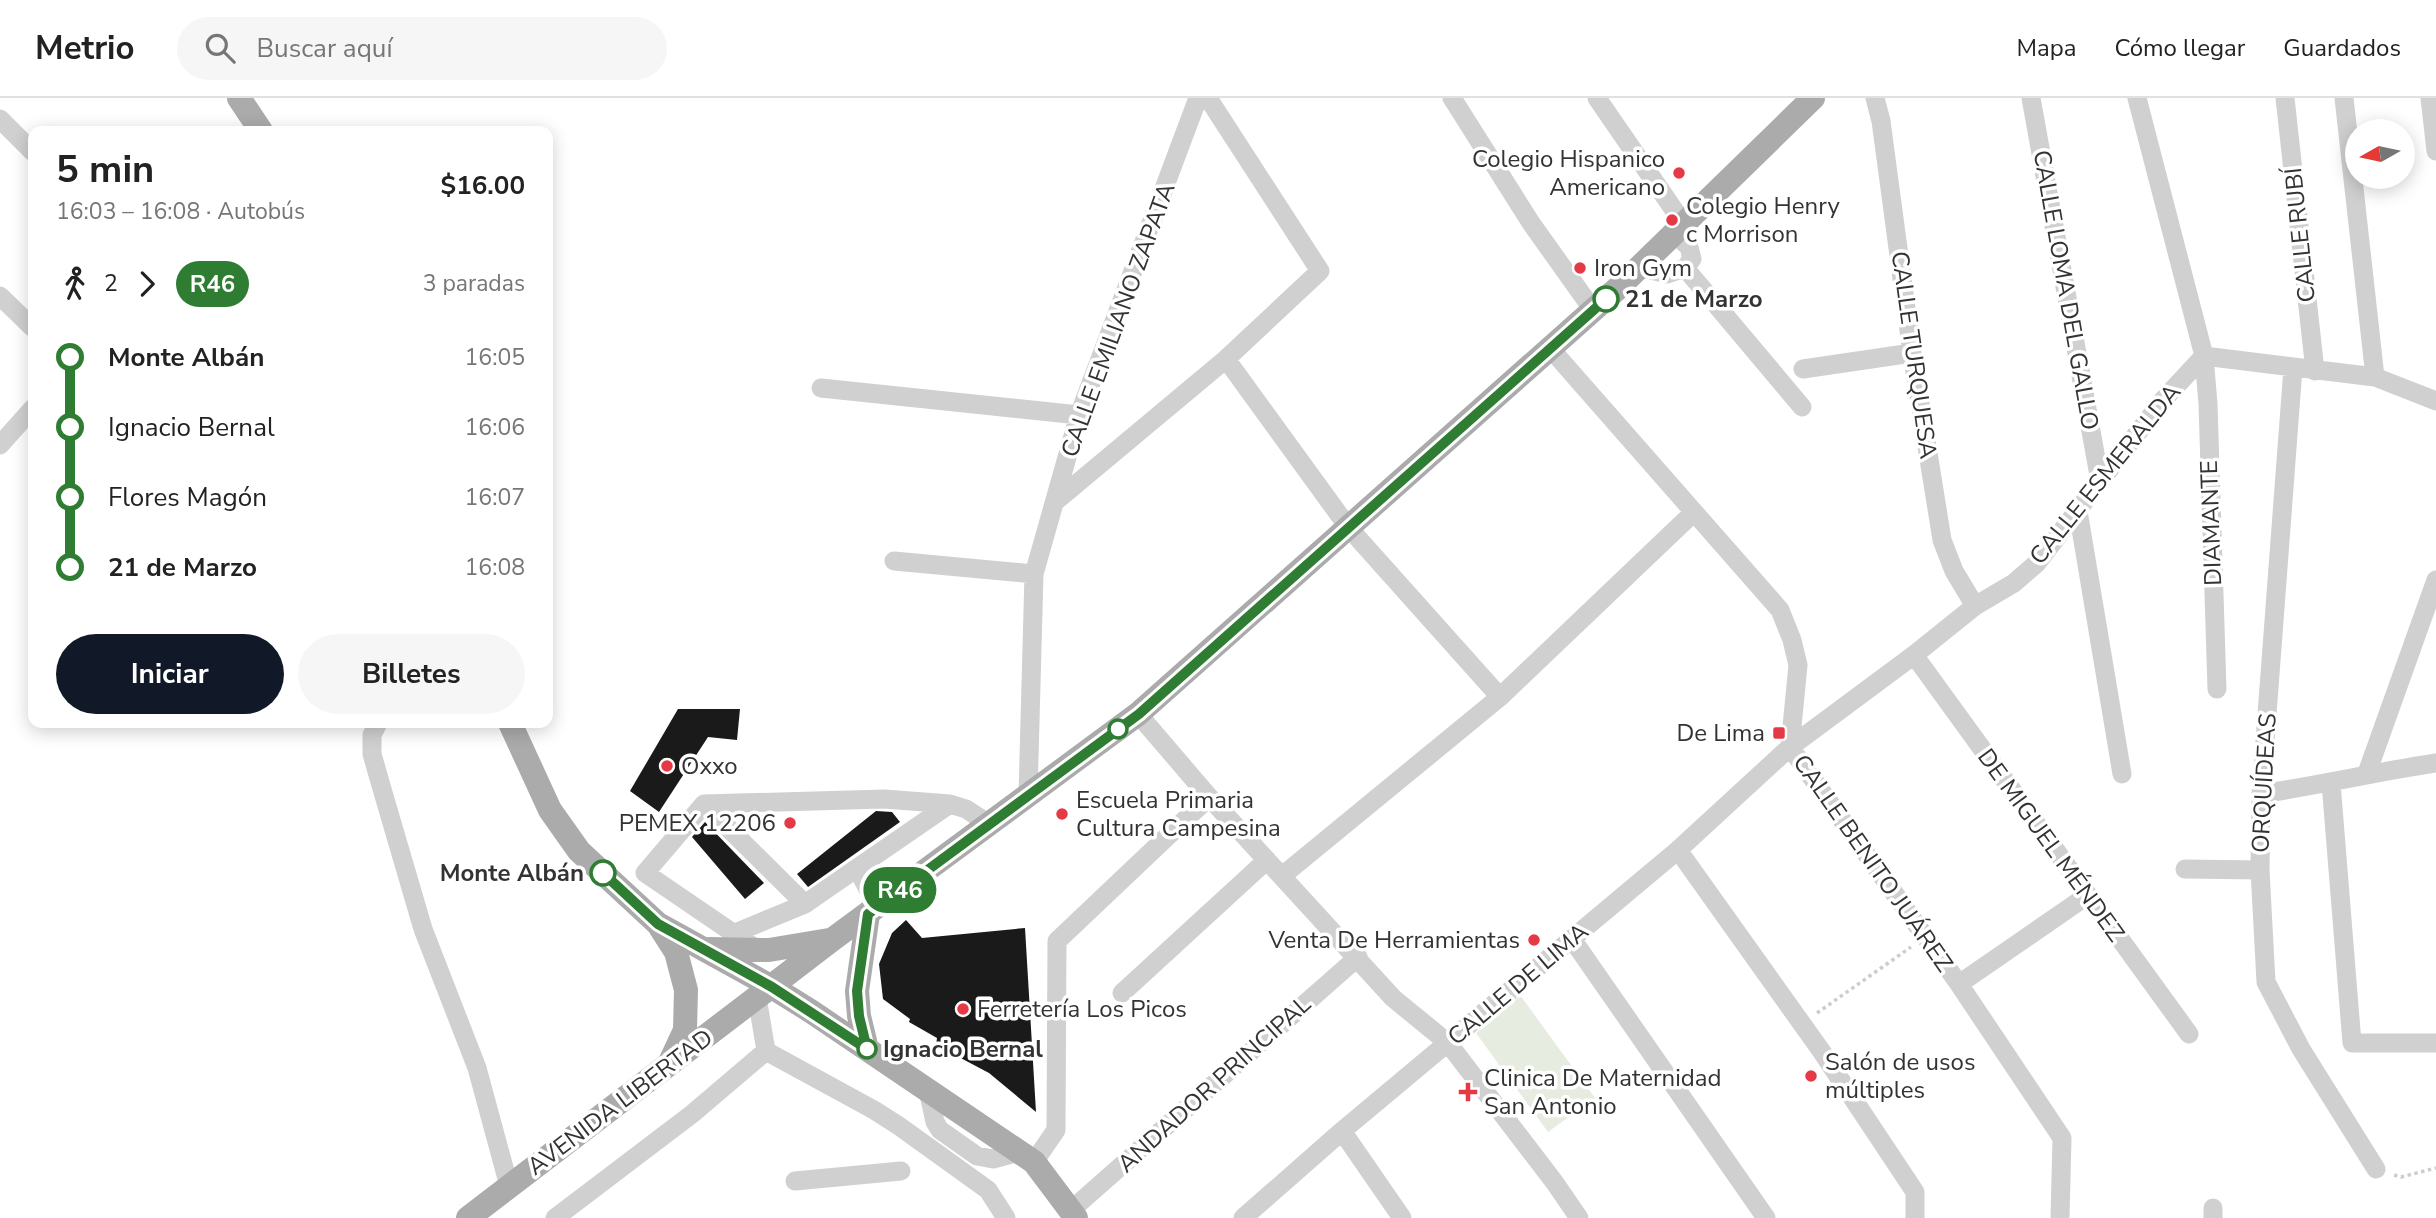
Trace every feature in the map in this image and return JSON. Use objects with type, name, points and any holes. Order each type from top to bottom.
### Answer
[{"type":"main road","points":[[239,98],[258,126]]},
{"type":"main road","name":"AVENIDA LIBERTAD","points":[[468,1218],[833,939],[1139,714],[1593,310],[1813,98]]},
{"type":"main road","points":[[512,728],[550,810],[579,851],[658,924],[705,949],[764,992],[867,1049],[1027,1157],[1073,1214]]},
{"type":"main road","points":[[867,1049],[859,1016],[857,991],[872,910]]},
{"type":"main road","points":[[658,924],[676,952],[686,990],[685,1030],[669,1064]]},
{"type":"main road","points":[[705,949],[769,950],[833,939]]},
{"type":"street","name":"CALLE EMILIANO ZAPATA","points":[[1028,794],[1034,573],[1079,415],[1198,98]]},
{"type":"street","points":[[1056,501],[1226,359],[1320,271],[1208,98]]},
{"type":"street","points":[[1452,98],[1531,223],[1593,310]]},
{"type":"street","points":[[1597,98],[1678,228],[1692,258],[1685,268],[1667,274],[1639,267]]},
{"type":"street","name":"CALLE TURQUESA","points":[[1875,98],[1881,121],[1912,353],[1941,540],[1954,571],[1975,606]]},
{"type":"street","name":"CALLE LOMA DEL GALLO","points":[[2031,98],[2100,481]]},
{"type":"street","points":[[2137,98],[2204,356],[2375,377],[2436,401]]},
{"type":"street","name":"CALLE RUBÍ","points":[[2284,98],[2315,371]]},
{"type":"street","points":[[2344,98],[2375,377]]},
{"type":"street","points":[[2430,98],[2436,151]]},
{"type":"street","points":[[0,120],[28,147]]},
{"type":"street","points":[[1685,268],[1802,407]]},
{"type":"street","points":[[0,296],[28,323]]},
{"type":"street","name":"CALLE BENITO JUÁREZ","points":[[1550,348],[1780,610],[1798,665],[1790,747],[1959,984],[2062,1138],[2060,1218]]},
{"type":"street","points":[[1803,369],[1912,353]]},
{"type":"street","name":"CALLE ESMERALDA","points":[[1790,747],[1975,606],[2014,583],[2037,563],[2163,400],[2204,356]]},
{"type":"street","name":"DIAMANTE","points":[[2204,356],[2208,404],[2217,689]]},
{"type":"street","points":[[1226,359],[1348,527],[1500,697]]},
{"type":"street","name":"ORQUÍDEAS","points":[[2293,368],[2261,794],[2260,870],[2266,982],[2301,1049],[2376,1170]]},
{"type":"street","points":[[821,388],[1079,415]]},
{"type":"street","points":[[0,445],[28,414]]},
{"type":"street","points":[[2078,511],[2122,774]]},
{"type":"street","points":[[1282,876],[1500,697],[1693,513]]},
{"type":"street","points":[[894,561],[1034,573]]},
{"type":"street","points":[[2367,773],[2436,580]]},
{"type":"street","name":"DE MIGUEL MÉNDEZ","points":[[1914,655],[2189,1034]]},
{"type":"street","points":[[1139,714],[1209,797],[1393,998],[1448,1043],[1579,1218]]},
{"type":"street","points":[[376,728],[372,735],[372,754],[382,789],[423,929],[477,1068],[509,1186]]},
{"type":"street","name":"CALLE DE LIMA","points":[[1243,1218],[1342,1131],[1678,850],[1790,747]]},
{"type":"street","points":[[2261,794],[2331,783],[2367,773],[2436,763]]},
{"type":"street","points":[[2331,783],[2352,1043],[2436,1043]]},
{"type":"street","points":[[1027,1157],[1056,1130],[1057,941],[1209,797]]},
{"type":"street","points":[[627,896],[704,804],[884,799],[950,804],[966,808],[989,824]]},
{"type":"street","points":[[704,804],[805,904]]},
{"type":"street","points":[[735,933],[805,904],[950,804]]},
{"type":"street","points":[[1678,850],[1916,1192],[1915,1218]]},
{"type":"street","points":[[1122,993],[1267,860]]},
{"type":"street","points":[[857,868],[872,910]]},
{"type":"street","points":[[2185,869],[2260,870]]},
{"type":"street","points":[[645,873],[758,950]]},
{"type":"street","points":[[1959,984],[2088,895]]},
{"type":"street","points":[[1572,939],[1766,1218]]},
{"type":"street","name":"ANDADOR PRINCIPAL","points":[[1073,1214],[1358,957]]},
{"type":"street","points":[[764,992],[766,1051]]},
{"type":"street","points":[[555,1218],[692,1114],[766,1051]]},
{"type":"street","points":[[766,1051],[899,1126],[988,1190],[1006,1218]]},
{"type":"street","points":[[1342,1131],[1402,1218]]},
{"type":"street","points":[[795,1181],[901,1171]]},
{"type":"path","points":[[1801,1024],[1924,937]]},
{"type":"path","points":[[2376,1170],[2401,1177],[2436,1168]]},
{"type":"shaded area","points":[[1520,995],[1595,1098],[1548,1132],[1476,1033]]},
{"type":"building","name":"Oxxo","points":[[678,709],[740,709],[737,740],[708,737],[659,812],[630,791]]},
{"type":"building","points":[[876,811],[892,812],[900,822],[808,887],[797,874]]},
{"type":"building","points":[[705,822],[764,883],[745,899],[692,837]]},
{"type":"building","name":"Ferretería Los Picos","points":[[906,920],[922,938],[1025,928],[1036,1112],[989,1073],[936,1045],[937,1038],[909,1022],[910,1019],[883,999],[879,964],[892,933]]},
{"type":"bus line","name":"R46","points":[[603,873],[658,924],[772,987],[867,1049],[859,1016],[857,991],[868,914],[1139,714],[1606,299]]},
{"type":"place","name":"Colegio Hispanico Americano","points":[[1679,173]]},
{"type":"place","name":"Colegio Henry c Morrison","points":[[1672,220]]},
{"type":"place","name":"Iron Gym","points":[[1580,268]]},
{"type":"place","name":"21 de Marzo","points":[[1606,299]]},
{"type":"place","name":"De Lima","points":[[1779,733]]},
{"type":"place","name":"Oxxo","points":[[667,766]]},
{"type":"place","name":"Escuela Primaria Cultura Campesina","points":[[1062,814]]},
{"type":"place","name":"PEMEX 12206","points":[[790,823]]},
{"type":"place","name":"Monte Albán","points":[[603,873]]},
{"type":"place","name":"Venta De Herramientas","points":[[1534,940]]},
{"type":"place","name":"Ferretería Los Picos","points":[[963,1009]]},
{"type":"place","name":"Ignacio Bernal","points":[[867,1049]]},
{"type":"place","name":"Salón de usos múltiples","points":[[1811,1076]]},
{"type":"place","name":"Clinica De Maternidad San Antonio","points":[[1468,1092]]}]
